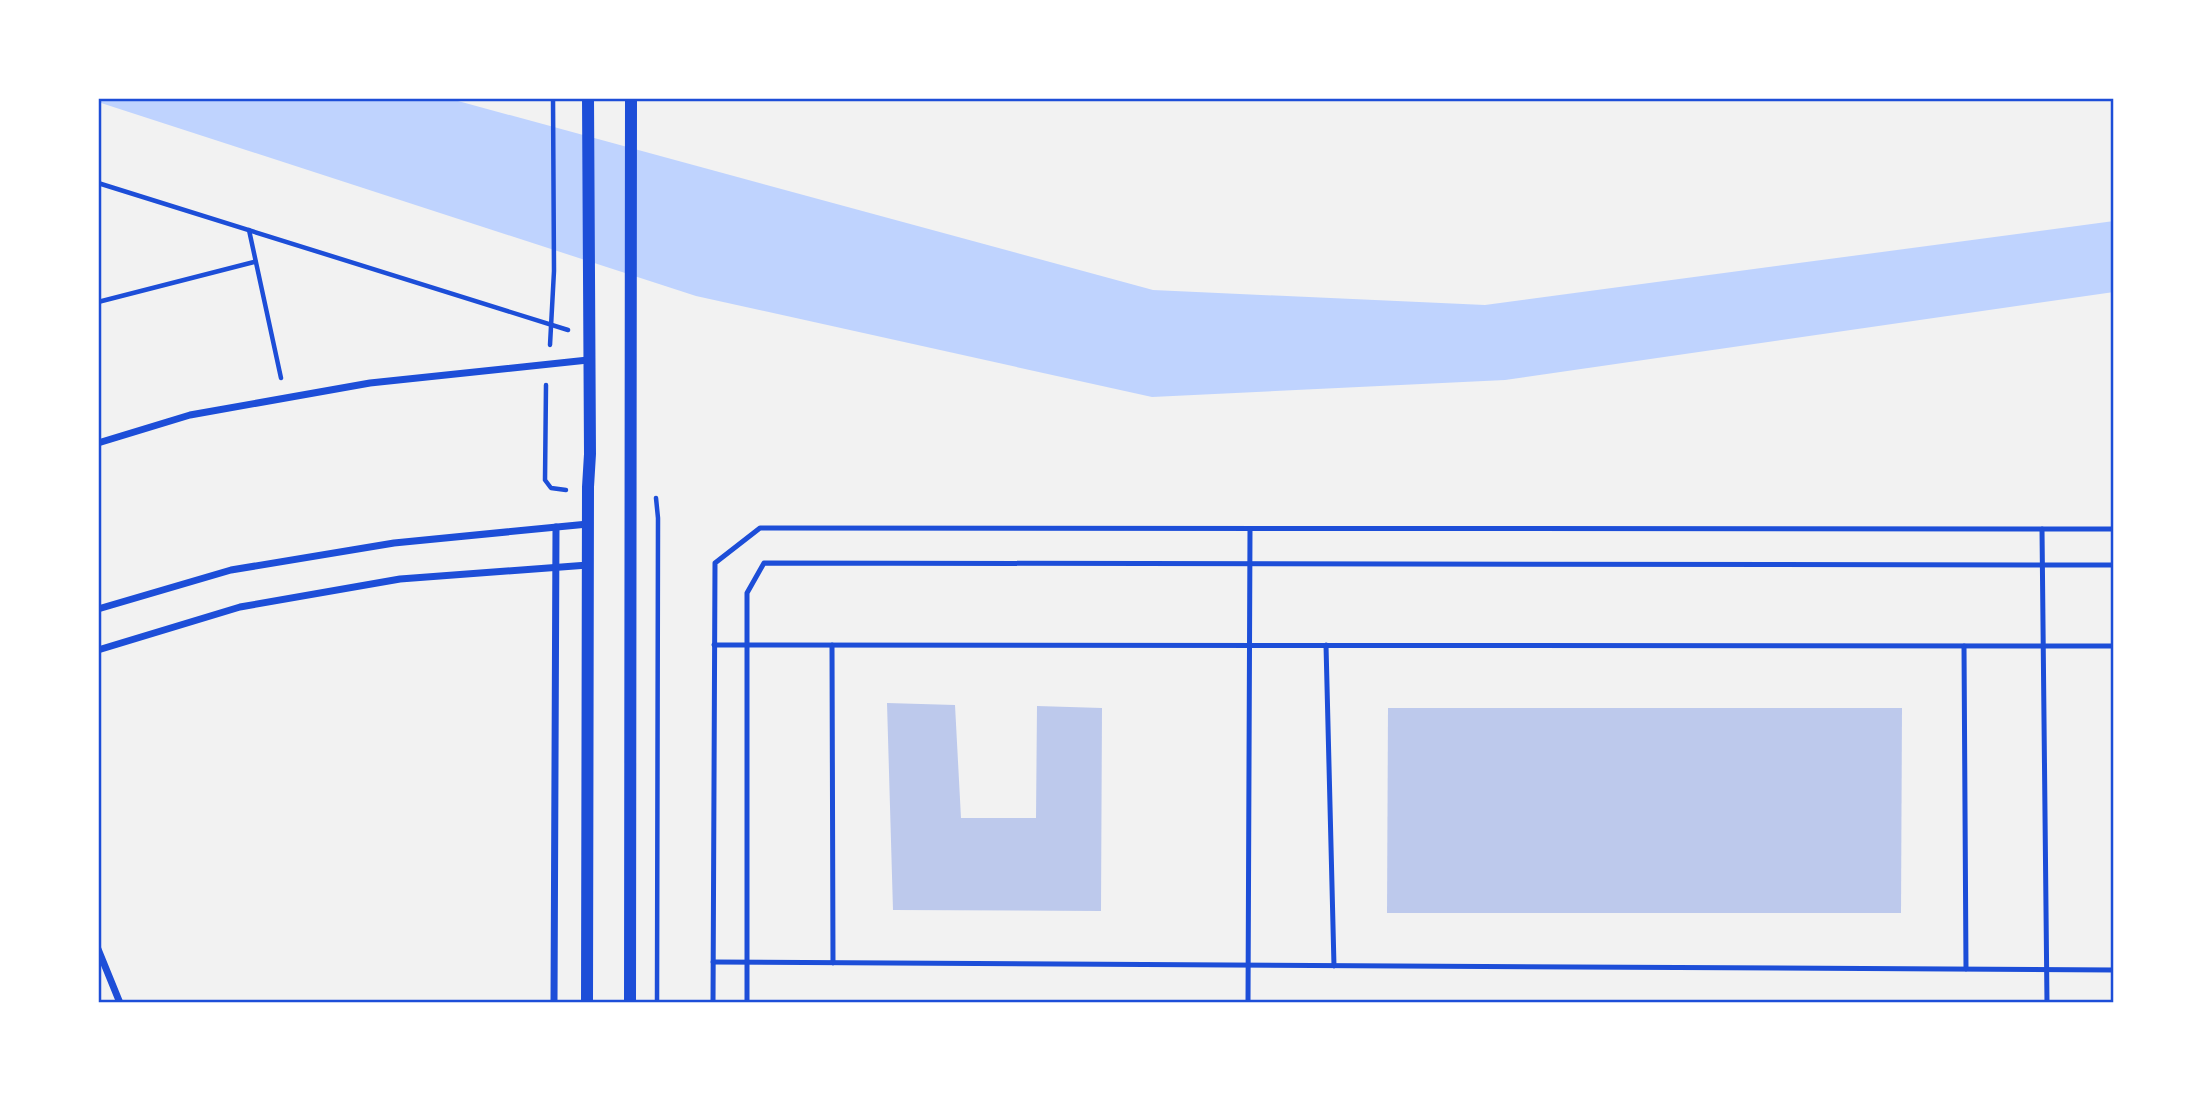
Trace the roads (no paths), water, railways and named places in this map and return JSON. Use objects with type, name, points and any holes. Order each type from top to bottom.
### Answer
[{"type":"street","points":[[587,1003],[590,454],[588,98]]},
{"type":"street","points":[[630,1003],[631,98]]},
{"type":"street","points":[[98,443],[190,415],[369,383],[588,360]]},
{"type":"street","points":[[98,609],[231,570],[394,543],[588,524]]},
{"type":"street","points":[[554,1003],[556,527]]},
{"type":"street","points":[[98,650],[240,607],[400,579],[588,565]]},
{"type":"street","points":[[98,949],[120,1003]]},
{"type":"lane","points":[[713,1003],[715,563],[760,528],[2114,529]]},
{"type":"lane","points":[[1248,1003],[1250,529]]},
{"type":"lane","points":[[2042,529],[2047,1003]]},
{"type":"lane","points":[[747,1003],[747,593],[764,563],[2114,565]]},
{"type":"lane","points":[[714,645],[2114,646]]},
{"type":"lane","points":[[832,645],[833,963]]},
{"type":"lane","points":[[1326,645],[1334,966]]},
{"type":"lane","points":[[1964,646],[1966,969]]},
{"type":"lane","points":[[713,962],[2114,970]]},
{"type":"water","points":[[98,98],[447,98],[1153,290],[1485,305],[2114,221],[2114,292],[1505,380],[1152,397],[696,296],[98,102]]}]
